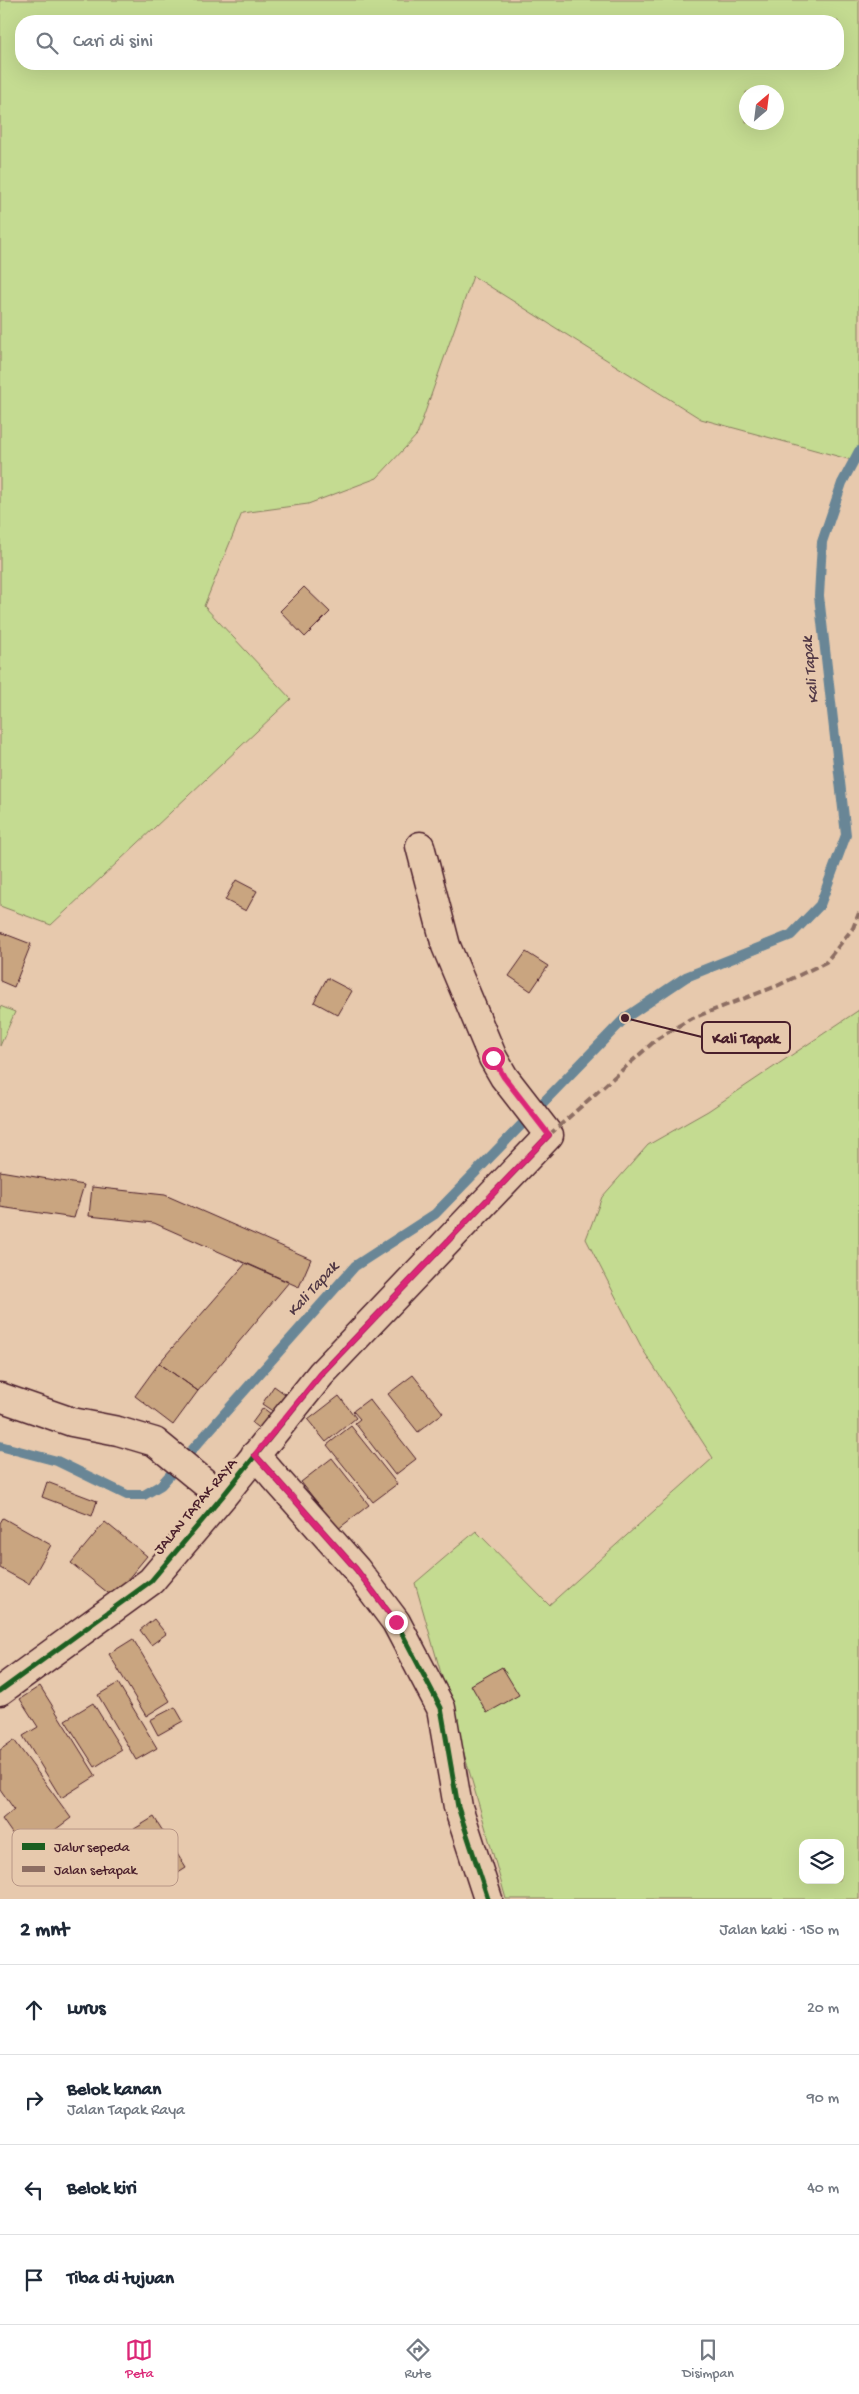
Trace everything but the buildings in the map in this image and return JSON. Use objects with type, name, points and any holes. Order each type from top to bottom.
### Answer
[{"type":"street","name":"JALAN TAPAK RAYA","points":[[0,1691],[151,1581],[222,1497],[321,1374],[542,1127],[504,1077],[493,1058],[446,946],[420,846]]},
{"type":"street","points":[[0,1398],[72,1422],[118,1431],[155,1442],[222,1497]]},
{"type":"street","points":[[255,1455],[356,1569],[396,1622],[441,1708],[458,1807],[488,1899]]},
{"type":"green space","points":[[0,0],[859,0],[859,462],[701,419],[473,276],[417,435],[377,478],[308,504],[242,513],[204,606],[291,699],[51,925],[0,906]]},
{"type":"green space","points":[[0,1006],[15,1012],[0,1046]]},
{"type":"green space","points":[[859,1010],[859,1899],[506,1899],[415,1583],[476,1531],[549,1605],[713,1458],[643,1350],[586,1239],[602,1197],[648,1145],[708,1111]]},
{"type":"waterway","name":"Kali Tapak","points":[[0,1446],[57,1461],[127,1495],[144,1495],[161,1485],[355,1266],[435,1214],[625,1018],[686,977],[791,935],[820,905],[846,835],[819,596],[822,542],[842,483],[859,451]]},
{"type":"marked path","points":[[549,1135],[657,1039],[690,1019],[777,986],[826,962],[853,928],[859,913]]},
{"type":"cycle path","points":[[0,1691],[151,1581],[222,1497],[321,1374],[549,1135]]},
{"type":"cycle path","points":[[255,1455],[356,1569],[396,1622],[441,1708],[458,1807],[488,1899]]},
{"type":"place","name":"Kali Tapak","points":[[625,1018]]},
{"type":"route","points":[[396,1622],[356,1569],[255,1455],[321,1374],[549,1135],[504,1077],[493,1058]]}]
